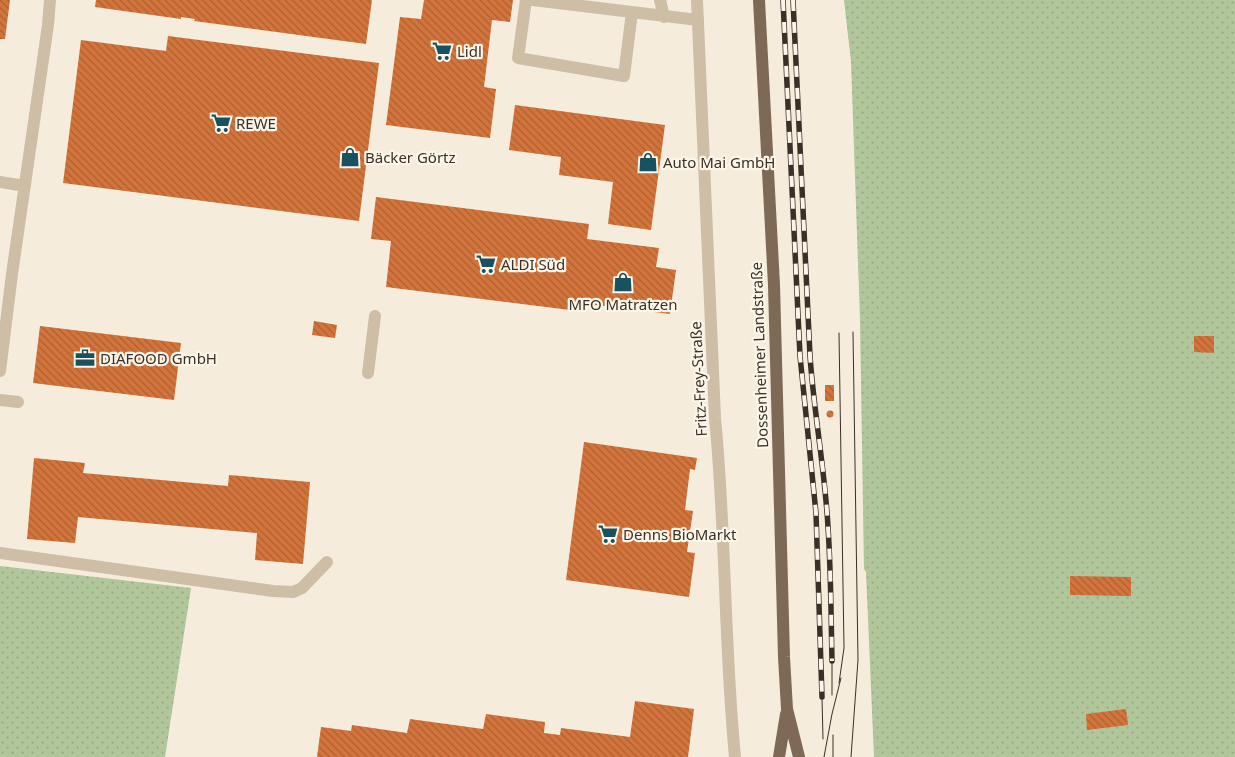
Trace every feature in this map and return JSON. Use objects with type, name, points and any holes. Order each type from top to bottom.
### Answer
[{"type":"main road","name":"Dossenheimer Landstraße","points":[[759,0],[774,285],[786,709],[779,757]]},
{"type":"main road","name":"Dossenheimer Landstraße","points":[[786,709],[799,757]]},
{"type":"street","points":[[0,371],[12,274],[47,34],[50,0]]},
{"type":"street","points":[[526,0],[518,58],[624,76],[632,12]]},
{"type":"street","points":[[532,0],[698,20]]},
{"type":"street","points":[[660,0],[664,16]]},
{"type":"street","name":"Fritz-Frey-Straße","points":[[697,0],[715,408],[730,702],[735,757]]},
{"type":"street","points":[[0,182],[25,186]]},
{"type":"street","points":[[368,373],[376,316]]},
{"type":"street","points":[[0,400],[18,402]]},
{"type":"street","points":[[0,553],[273,592],[293,592],[302,588],[327,562]]},
{"type":"green space","points":[[844,0],[1235,0],[1235,757],[874,757],[866,572],[864,569],[860,320],[851,62]]},
{"type":"green space","points":[[0,566],[191,588],[165,757],[0,757]]},
{"type":"building","points":[[0,0],[10,0],[5,39],[0,39]]},
{"type":"building","points":[[96,0],[372,0],[366,44],[194,21],[195,19],[181,17],[181,19],[95,7]]},
{"type":"building","name":"Lidl","points":[[424,0],[513,0],[510,22],[492,20],[484,87],[496,89],[490,138],[386,125],[400,17],[421,19]]},
{"type":"building","name":"REWE","points":[[168,36],[379,63],[359,221],[63,183],[81,40],[166,51]]},
{"type":"building","points":[[515,105],[665,125],[651,230],[608,224],[613,182],[559,175],[561,157],[509,150]]},
{"type":"building","name":"ALDI Süd","points":[[376,197],[589,224],[587,239],[659,248],[656,267],[676,270],[670,314],[579,303],[578,311],[386,287],[391,241],[371,239]]},
{"type":"building","points":[[314,321],[337,325],[335,338],[312,335]]},
{"type":"building","points":[[40,326],[181,343],[174,400],[33,383]]},
{"type":"building","points":[[1194,336],[1214,336],[1214,353],[1194,352]]},
{"type":"building","points":[[825,385],[834,385],[834,401],[825,401]]},
{"type":"building","points":[[830,411],[833,414],[830,417],[827,414]]},
{"type":"building","points":[[584,442],[697,458],[695,470],[690,469],[685,510],[693,511],[687,552],[695,553],[689,597],[566,580]]},
{"type":"building","points":[[34,458],[85,463],[83,473],[228,486],[229,475],[310,482],[303,564],[255,560],[257,533],[78,517],[75,543],[27,539]]},
{"type":"building","points":[[1070,576],[1131,577],[1131,596],[1070,595]]},
{"type":"building","points":[[635,701],[694,709],[688,757],[317,757],[321,727],[351,731],[352,725],[407,733],[410,719],[483,729],[486,714],[545,722],[544,733],[560,735],[561,728],[630,737]]},
{"type":"building","points":[[1126,709],[1128,725],[1087,730],[1086,714]]},
{"type":"tram line","points":[[851,757],[858,660],[853,332]]},
{"type":"tram line","points":[[839,333],[844,648],[839,683]]},
{"type":"tram line","points":[[832,661],[832,695]]},
{"type":"tram line","points":[[824,757],[841,678]]},
{"type":"tram line","points":[[822,697],[823,739]]},
{"type":"tram line","points":[[833,735],[833,757]]},
{"type":"railway","points":[[783,0],[800,356],[816,513],[822,697]]},
{"type":"railway","points":[[793,0],[810,356],[827,506],[832,661]]},
{"type":"place","name":"Lidl","points":[[442,51]]},
{"type":"place","name":"REWE","points":[[221,123]]},
{"type":"place","name":"Bäcker Görtz","points":[[350,157]]},
{"type":"place","name":"Auto Mai GmbH","points":[[648,162]]},
{"type":"place","name":"ALDI Süd","points":[[486,264]]},
{"type":"place","name":"MFO Matratzen","points":[[623,282]]},
{"type":"place","name":"DIAFOOD GmbH","points":[[85,358]]},
{"type":"place","name":"Denns BioMarkt","points":[[608,534]]}]
